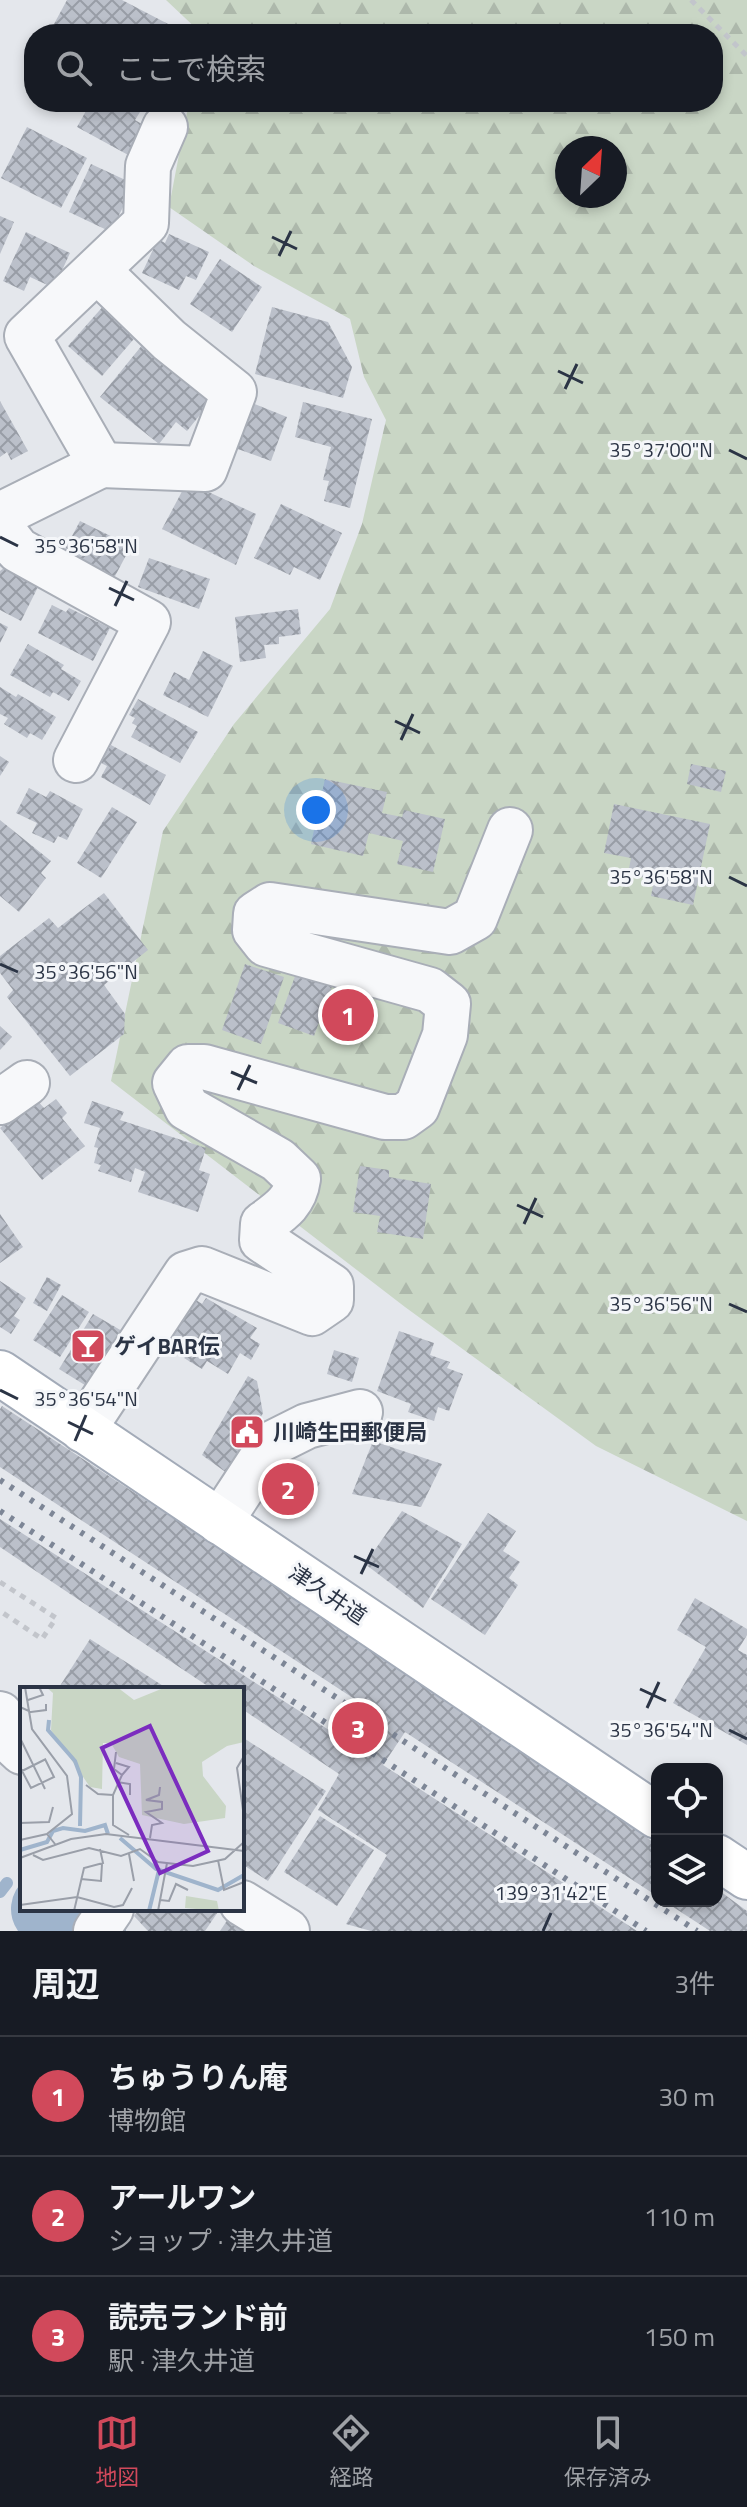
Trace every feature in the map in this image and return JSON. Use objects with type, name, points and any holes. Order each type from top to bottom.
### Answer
[{"type":"main road","name":"津久井道","points":[[0,1373],[651,1812]]},
{"type":"main road","points":[[723,1861],[747,1877]]},
{"type":"street","points":[[101,465],[27,336],[146,223],[148,166],[165,127]]},
{"type":"street","points":[[0,515],[101,465],[205,469],[234,392],[169,340],[98,271]]},
{"type":"street","points":[[0,527],[18,550],[148,622],[76,760]]},
{"type":"street","points":[[83,1430],[186,1274],[202,1269],[312,1313],[331,1300],[331,1286],[262,1240],[263,1224],[296,1194],[298,1179],[278,1160],[187,1108],[175,1083],[188,1067],[204,1067],[385,1117],[403,1117],[417,1107],[445,1035],[448,1004],[430,990],[266,944],[255,930],[256,914],[270,905],[450,932],[475,918],[510,830]]},
{"type":"street","points":[[220,1522],[271,1444],[307,1426],[360,1412]]},
{"type":"street","points":[[244,1904],[287,1931]]},
{"type":"path","points":[[691,0],[715,24]]},
{"type":"path","points":[[723,32],[747,56]]},
{"type":"path","points":[[0,1582],[56,1618],[42,1639],[0,1611]]},
{"type":"green space","points":[[166,0],[747,0],[747,1521],[596,1446],[405,1307],[111,1081],[163,831],[234,724],[330,609],[362,524],[386,420],[364,377],[350,319],[254,266],[169,207],[187,112],[723,112],[723,24],[191,24]]},
{"type":"building","points":[[67,0],[122,0],[168,24],[54,24]]},
{"type":"building","points":[[85,112],[140,112],[135,120],[147,127],[130,156],[77,127]]},
{"type":"building","points":[[27,127],[87,158],[61,208],[1,178]]},
{"type":"building","points":[[91,164],[134,184],[111,232],[69,212]]},
{"type":"building","points":[[0,216],[14,222],[0,254]]},
{"type":"building","points":[[26,232],[70,253],[54,288],[30,277],[24,291],[3,281]]},
{"type":"building","points":[[169,234],[209,252],[196,280],[186,276],[179,290],[142,273],[158,239],[165,243]]},
{"type":"building","points":[[220,259],[262,287],[232,332],[190,304]]},
{"type":"building","points":[[106,303],[139,333],[102,376],[68,346]]},
{"type":"building","points":[[272,307],[328,322],[352,367],[343,398],[255,374]]},
{"type":"building","points":[[143,344],[212,400],[187,431],[176,422],[159,444],[100,397]]},
{"type":"building","points":[[0,401],[28,451],[11,460],[7,452],[0,457]]},
{"type":"building","points":[[303,402],[372,419],[350,508],[324,501],[329,481],[323,480],[331,447],[295,437]]},
{"type":"building","points":[[252,403],[287,417],[271,461],[235,448]]},
{"type":"building","points":[[187,482],[256,514],[236,565],[162,529]]},
{"type":"building","points":[[281,504],[342,533],[320,580],[294,567],[290,575],[254,558]]},
{"type":"building","points":[[80,521],[131,546],[114,578],[63,553]]},
{"type":"building","points":[[149,558],[210,579],[199,609],[138,587]]},
{"type":"building","points":[[4,568],[38,587],[21,621],[0,610],[0,571]]},
{"type":"building","points":[[52,605],[66,612],[69,608],[110,628],[93,661],[38,633]]},
{"type":"building","points":[[298,609],[301,634],[279,637],[279,644],[264,645],[266,658],[240,662],[235,617]]},
{"type":"building","points":[[0,623],[8,627],[0,643]]},
{"type":"building","points":[[28,644],[64,665],[61,669],[81,681],[69,701],[53,692],[50,697],[10,675]]},
{"type":"building","points":[[203,651],[233,666],[208,717],[163,695],[174,672],[189,680]]},
{"type":"building","points":[[0,687],[56,717],[42,740],[30,733],[27,738],[4,724],[8,718],[0,714]]},
{"type":"building","points":[[138,699],[198,732],[180,763],[131,737],[137,726],[132,723],[135,718],[129,715]]},
{"type":"building","points":[[111,745],[166,775],[150,805],[101,777],[107,766],[101,763]]},
{"type":"building","points":[[0,756],[9,762],[0,776]]},
{"type":"building","points":[[691,764],[726,771],[721,792],[687,784]]},
{"type":"building","points":[[325,779],[387,792],[382,813],[402,817],[404,810],[445,819],[433,872],[397,864],[403,841],[369,833],[363,856],[311,844]]},
{"type":"building","points":[[29,788],[46,797],[50,791],[83,809],[67,840],[58,836],[54,843],[32,833],[37,823],[16,813]]},
{"type":"building","points":[[614,804],[710,824],[693,905],[651,896],[654,880],[628,874],[631,858],[604,853]]},
{"type":"building","points":[[112,807],[137,822],[101,878],[77,863]]},
{"type":"building","points":[[0,820],[51,861],[41,873],[46,878],[19,912],[0,896]]},
{"type":"building","points":[[104,893],[148,950],[104,985],[125,1014],[124,1034],[70,1076],[7,997],[13,990],[0,973],[0,956],[49,918],[58,928]]},
{"type":"building","points":[[245,964],[284,977],[261,1044],[222,1030]]},
{"type":"building","points":[[298,968],[334,981],[314,1036],[278,1023]]},
{"type":"building","points":[[0,1026],[12,1037],[0,1050]]},
{"type":"building","points":[[36,1099],[44,1108],[56,1099],[67,1113],[62,1118],[85,1146],[42,1180],[0,1128]]},
{"type":"building","points":[[92,1101],[124,1112],[120,1120],[206,1148],[199,1170],[210,1174],[198,1212],[138,1192],[145,1172],[135,1168],[131,1182],[98,1171],[101,1165],[94,1163],[98,1148],[94,1147],[100,1128],[84,1123]]},
{"type":"building","points":[[360,1166],[389,1170],[389,1177],[431,1184],[423,1239],[377,1232],[380,1216],[353,1212]]},
{"type":"building","points":[[0,1214],[23,1247],[0,1263]]},
{"type":"building","points":[[47,1277],[61,1285],[47,1311],[33,1303]]},
{"type":"building","points":[[0,1281],[26,1298],[14,1316],[20,1320],[11,1334],[0,1327]]},
{"type":"building","points":[[62,1295],[89,1312],[60,1357],[33,1340]]},
{"type":"building","points":[[190,1296],[202,1304],[206,1298],[257,1328],[250,1338],[260,1344],[251,1360],[240,1353],[228,1374],[207,1361],[202,1369],[163,1340]]},
{"type":"building","points":[[93,1314],[122,1331],[88,1387],[59,1369]]},
{"type":"building","points":[[399,1331],[434,1343],[430,1355],[450,1362],[447,1368],[463,1374],[449,1411],[438,1407],[434,1421],[408,1412],[411,1404],[377,1391]]},
{"type":"building","points":[[334,1350],[359,1358],[352,1382],[327,1374]]},
{"type":"building","points":[[248,1376],[257,1381],[263,1413],[231,1476],[202,1455]]},
{"type":"building","points":[[2,1406],[498,1731],[651,1841],[651,1892],[405,1732],[383,1765],[637,1931],[371,1931],[346,1924],[387,1855],[318,1810],[339,1774],[244,1710],[244,1687],[209,1687],[0,1547],[0,1519],[357,1748],[379,1715],[0,1467]]},
{"type":"building","points":[[373,1441],[442,1464],[421,1507],[352,1494]]},
{"type":"building","points":[[282,1457],[320,1483],[295,1519],[257,1493]]},
{"type":"building","points":[[402,1511],[462,1544],[423,1608],[365,1564]]},
{"type":"building","points":[[488,1513],[516,1531],[503,1551],[520,1562],[509,1578],[518,1585],[485,1635],[431,1599]]},
{"type":"building","points":[[695,1598],[747,1629],[738,1650],[747,1655],[747,1745],[673,1703],[706,1647],[677,1630]]},
{"type":"building","points":[[90,1639],[165,1687],[59,1687]]},
{"type":"building","points":[[244,1738],[326,1791],[268,1881],[244,1865]]},
{"type":"building","points":[[320,1816],[374,1850],[337,1906],[284,1872]]},
{"type":"building","points":[[723,1893],[747,1911],[747,1931],[710,1931],[673,1907],[723,1907]]},
{"type":"building","points":[[138,1911],[219,1911],[205,1931],[148,1931],[134,1916]]},
{"type":"building","points":[[232,1913],[258,1931],[220,1931]]},
{"type":"waterway","points":[[0,1892],[7,1883]]},
{"type":"waterway","points":[[53,1911],[88,1931]]},
{"type":"railway","points":[[0,1480],[697,1931]]},
{"type":"railway","points":[[0,1511],[646,1931]]},
{"type":"place","name":"ちゅうりん庵","points":[[348,1015]]},
{"type":"place","name":"ゲイBAR伝","points":[[88,1346]]},
{"type":"place","name":"川崎生田郵便局","points":[[247,1432]]},
{"type":"place","name":"アールワン","points":[[288,1489]]},
{"type":"place","name":"読売ランド前","points":[[358,1728]]}]
